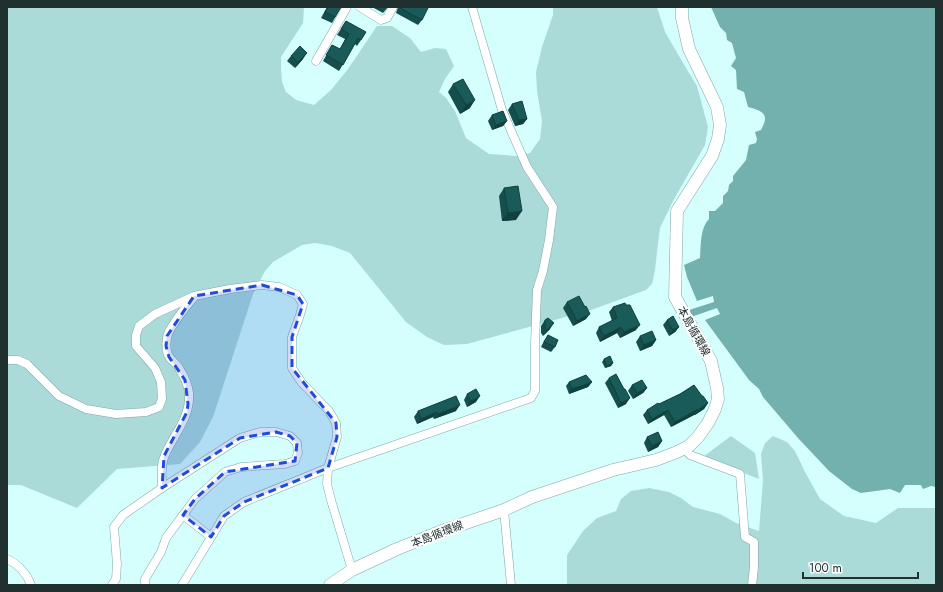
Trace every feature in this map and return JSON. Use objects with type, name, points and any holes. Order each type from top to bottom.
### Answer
[{"type":"main road","name":"本島循環線","points":[[330,585],[352,570],[397,549],[442,531],[504,510],[532,497],[613,470],[656,460],[677,452],[689,446],[708,424],[718,399],[717,388],[710,361],[675,297],[677,211],[712,156],[718,139],[720,125],[717,107],[689,49],[682,18],[682,7]]},
{"type":"street","points":[[316,61],[347,7]]},
{"type":"street","points":[[360,7],[381,20],[387,18],[393,7]]},
{"type":"street","points":[[182,585],[224,516],[244,502],[328,468],[531,398],[535,391],[537,290],[543,271],[549,240],[553,207],[527,167],[502,110],[472,7]]},
{"type":"street","points":[[7,360],[18,360],[27,364],[59,396],[86,409],[116,414],[146,412],[159,407],[162,399],[161,382],[155,368],[136,346],[136,335],[139,326],[155,314],[194,296],[262,285],[279,287],[297,295],[302,304],[300,316],[292,337],[292,368],[302,383],[328,411],[336,423],[337,437],[328,468],[328,484],[331,500],[352,570]]},
{"type":"street","points":[[162,488],[162,468],[164,456],[187,412],[189,392],[180,369],[169,357],[166,346],[167,336],[175,322],[194,296]]},
{"type":"street","points":[[112,585],[116,579],[117,564],[114,527],[123,515],[240,438],[260,432],[276,432],[290,436],[297,443],[298,453],[295,461],[285,464],[241,467],[225,472],[195,499],[166,538],[145,579],[144,585]]},
{"type":"street","points":[[684,448],[690,455],[740,474],[745,537],[754,542],[752,585]]},
{"type":"street","points":[[504,510],[511,585]]},
{"type":"street","points":[[183,515],[211,537]]},
{"type":"street","points":[[7,559],[14,562],[28,576],[31,585]]},
{"type":"highlighted area","points":[[262,285],[297,295],[303,304],[292,337],[292,368],[336,423],[337,437],[328,468],[244,502],[224,516],[211,537],[183,515],[195,499],[225,472],[295,461],[297,443],[290,436],[276,432],[240,438],[162,488],[164,456],[187,412],[188,404],[185,380],[169,357],[166,346],[167,336],[194,296]]},
{"type":"shaded area","points":[[7,7],[304,7],[303,23],[281,57],[282,82],[286,92],[296,100],[314,105],[331,90],[348,69],[377,26],[392,26],[410,38],[421,52],[435,48],[446,49],[454,66],[445,79],[439,92],[446,98],[455,111],[466,138],[489,154],[516,156],[530,153],[540,139],[542,121],[537,91],[536,72],[542,47],[553,15],[553,7],[657,7],[665,32],[697,86],[708,127],[705,145],[673,201],[660,228],[652,284],[646,290],[591,310],[467,344],[444,345],[427,337],[406,322],[350,253],[332,246],[315,243],[302,245],[273,262],[265,271],[253,294],[213,417],[200,442],[180,464],[117,469],[77,508],[21,485],[7,485]]},
{"type":"shaded area","points":[[711,7],[936,7],[936,487],[931,486],[923,489],[921,485],[905,485],[900,493],[890,489],[861,493],[852,489],[829,471],[763,397],[759,389],[749,380],[705,320],[720,314],[717,308],[691,317],[689,310],[714,302],[713,296],[697,301],[687,277],[684,265],[700,258],[702,232],[709,219],[709,211],[715,211],[723,203],[723,196],[728,191],[729,185],[733,181],[733,176],[746,160],[749,145],[756,143],[757,139],[755,132],[761,130],[765,120],[764,114],[758,110],[748,107],[744,92],[737,89],[736,70],[731,66],[736,58],[732,43],[727,40],[726,33],[720,27]]},
{"type":"shaded area","points":[[731,436],[755,453],[759,479],[703,457]]},
{"type":"shaded area","points":[[773,436],[787,442],[795,451],[820,499],[844,516],[876,523],[898,508],[936,508],[936,585],[567,585],[567,555],[583,531],[597,518],[616,511],[621,499],[631,491],[649,488],[669,492],[681,498],[693,507],[720,514],[736,523],[759,531],[763,480],[761,454],[765,443]]},
{"type":"building","points":[[328,7],[341,7],[335,17],[325,12]]},
{"type":"building","points":[[400,7],[426,7],[428,8],[422,20]]},
{"type":"building","points":[[346,21],[366,32],[361,40],[358,38],[343,65],[326,55],[332,45],[340,49],[349,34],[341,29]]},
{"type":"building","points":[[300,46],[307,53],[298,62],[291,56]]},
{"type":"building","points":[[463,79],[475,100],[466,105],[453,84]]},
{"type":"building","points":[[522,101],[527,119],[519,120],[512,104]]},
{"type":"building","points":[[503,111],[507,121],[496,125],[492,115]]},
{"type":"building","points":[[518,186],[522,211],[508,213],[504,188]]},
{"type":"building","points":[[579,296],[590,314],[577,321],[567,302]]},
{"type":"building","points":[[625,303],[626,305],[630,305],[640,325],[624,332],[621,327],[604,336],[599,327],[617,318],[613,307]]},
{"type":"building","points":[[673,316],[679,327],[673,330],[667,320]]},
{"type":"building","points":[[548,318],[554,323],[547,330],[545,328],[545,320]]},
{"type":"building","points":[[652,331],[656,340],[644,345],[640,336]]},
{"type":"building","points":[[548,335],[558,340],[555,347],[544,342]]},
{"type":"building","points":[[610,356],[613,363],[607,366],[604,359]]},
{"type":"building","points":[[616,374],[630,398],[621,403],[609,378]]},
{"type":"building","points":[[586,375],[592,382],[572,389],[569,382]]},
{"type":"building","points":[[642,380],[647,388],[637,393],[632,385]]},
{"type":"building","points":[[694,385],[708,403],[675,422],[668,410],[652,419],[647,410],[658,403],[659,404],[680,394]]},
{"type":"building","points":[[476,389],[480,396],[471,401],[467,394]]},
{"type":"building","points":[[456,396],[460,405],[421,419],[418,411]]},
{"type":"building","points":[[658,432],[662,441],[652,446],[647,437]]}]
